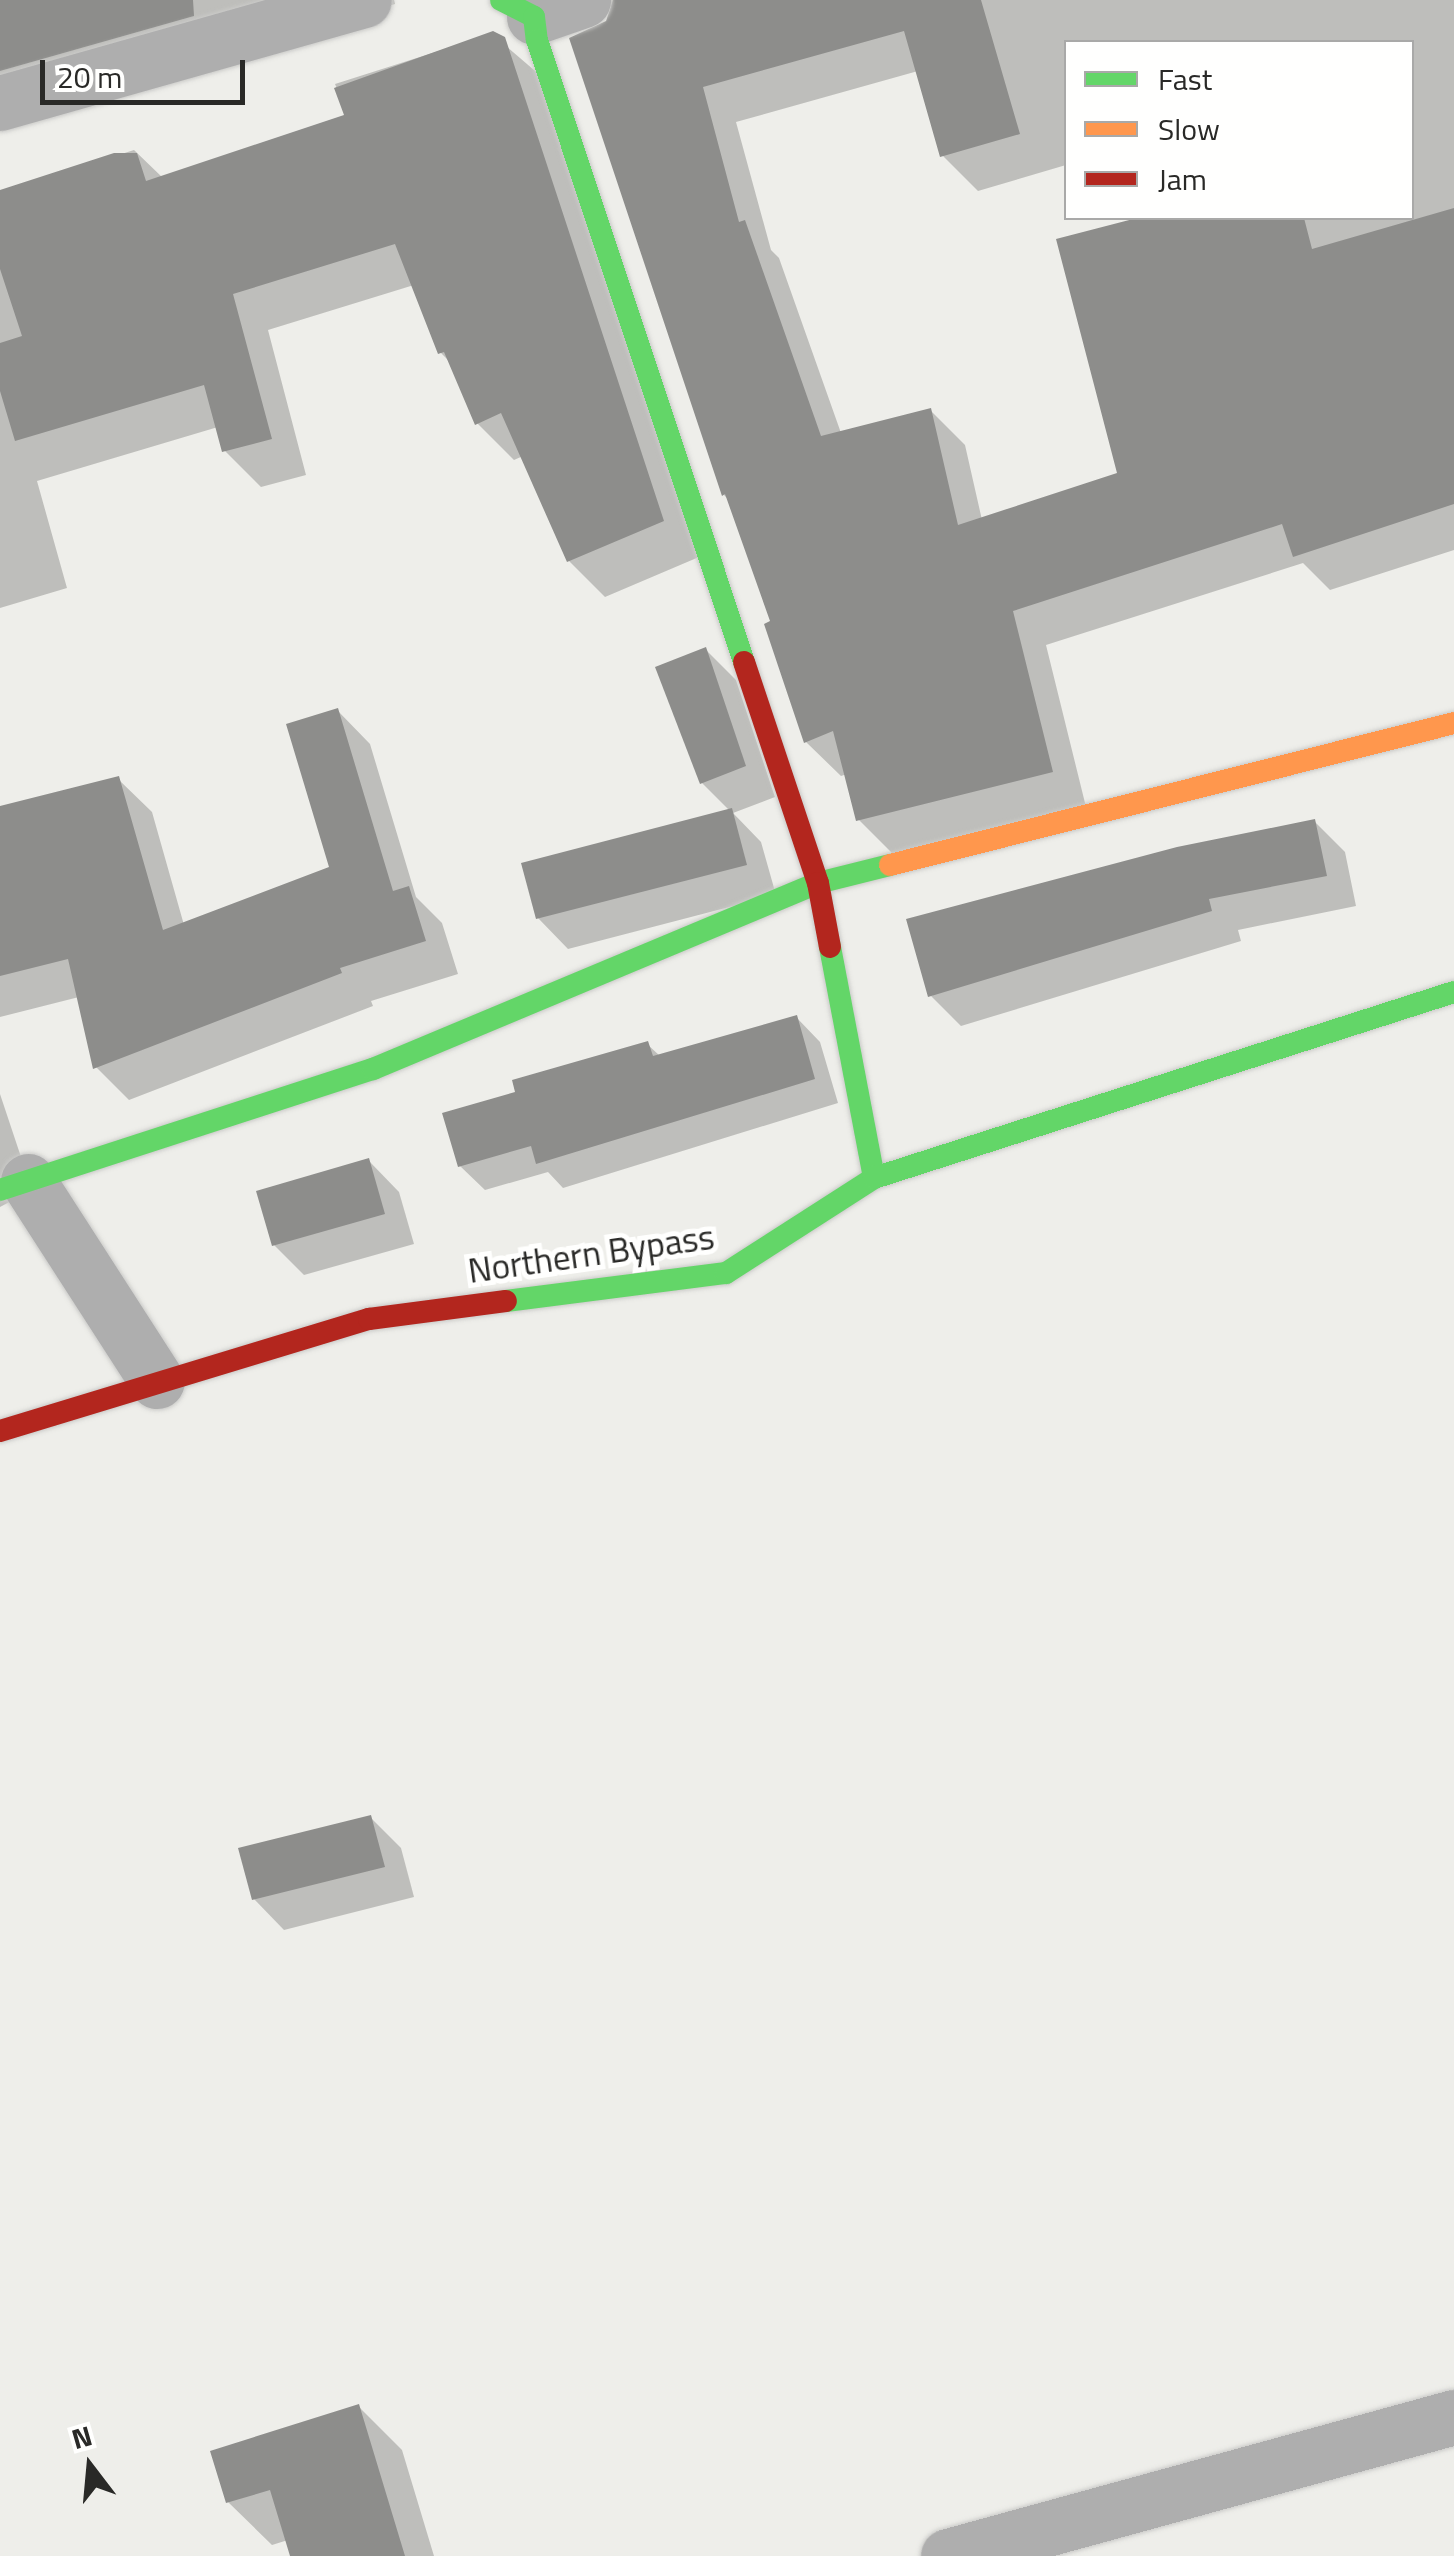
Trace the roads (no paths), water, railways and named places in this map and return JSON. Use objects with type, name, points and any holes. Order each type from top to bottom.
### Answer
[{"type":"street","points":[[0,104],[364,0]]},
{"type":"street","points":[[540,6],[537,40],[818,883],[874,1178]]},
{"type":"street","points":[[157,1381],[14,1186],[373,1069],[818,883],[1454,724]]},
{"type":"street","name":"Northern Bypass","points":[[0,1431],[369,1319],[726,1273],[874,1178],[1454,992]]},
{"type":"street","points":[[948,2556],[1454,2417]]}]
